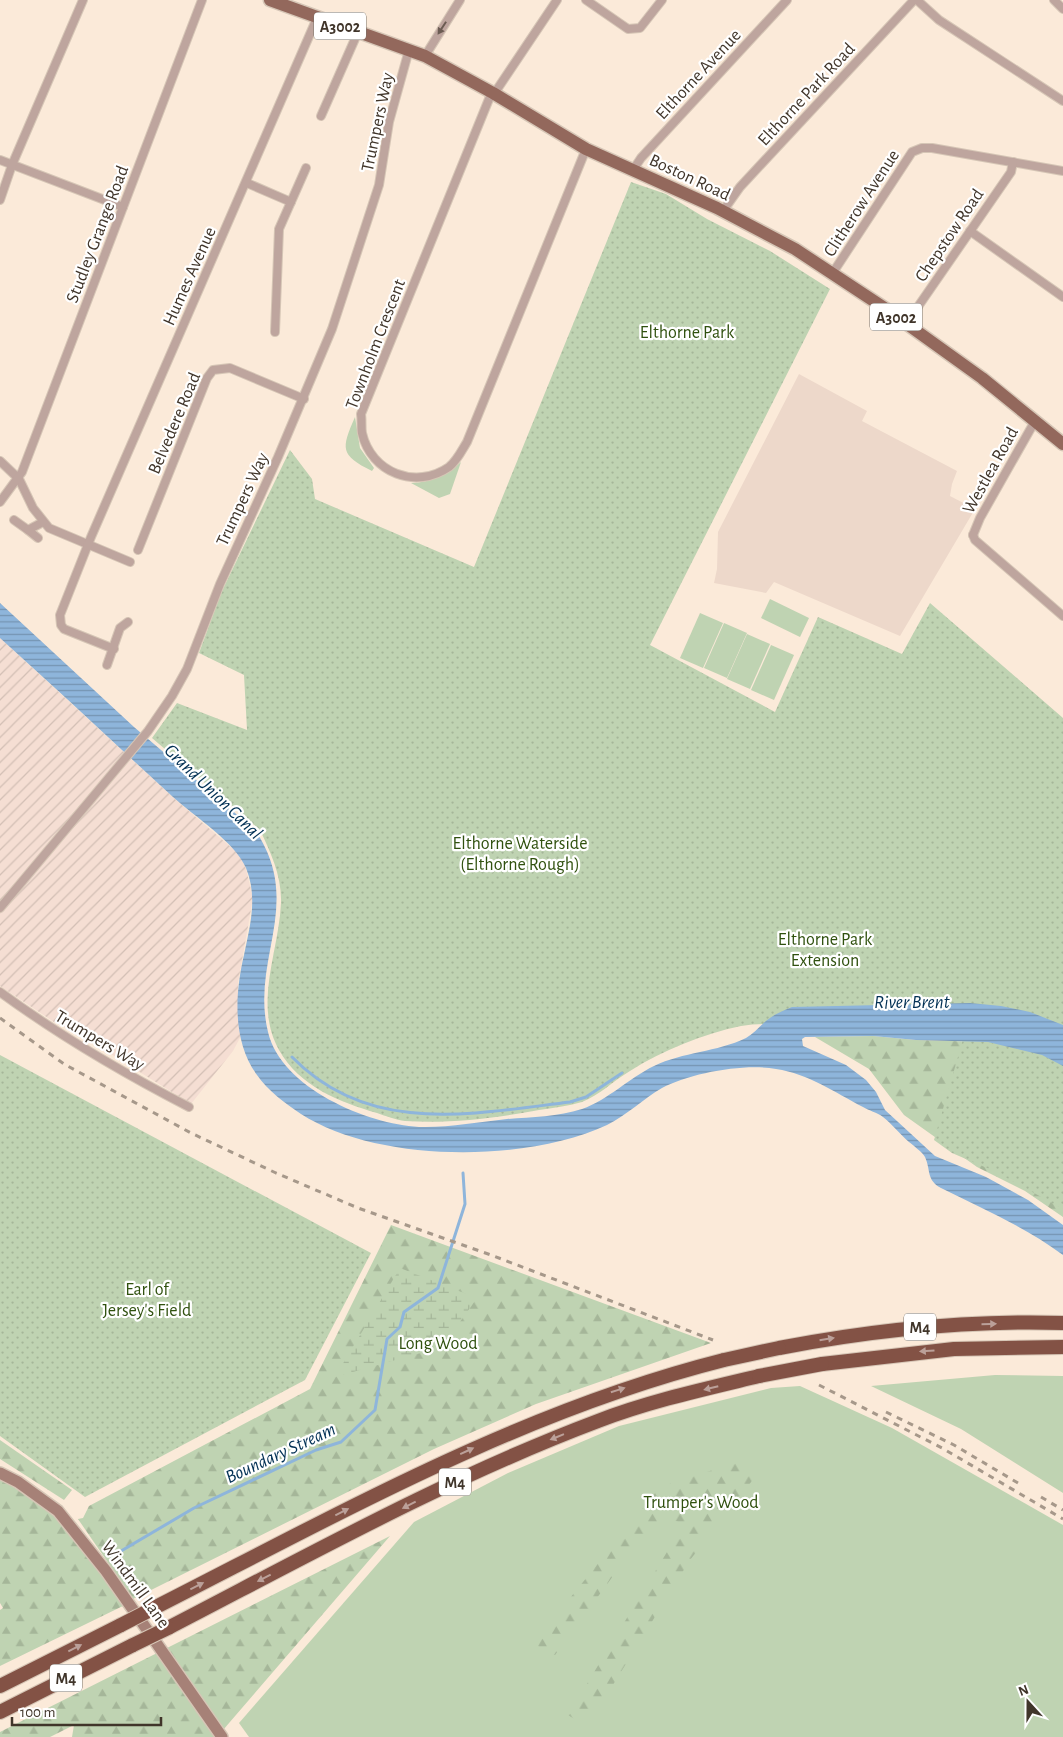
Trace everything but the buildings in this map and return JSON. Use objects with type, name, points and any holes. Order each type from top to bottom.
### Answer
[{"type":"highway","name":"M4","points":[[0,1686],[392,1487],[516,1429],[627,1388],[724,1360],[854,1335],[968,1324],[1063,1323]]},
{"type":"highway","name":"M4","points":[[0,1712],[466,1477],[517,1454],[634,1409],[759,1376],[822,1364],[954,1349],[1063,1347]]},
{"type":"main road","name":"Boston Road","points":[[270,0],[424,56],[494,93],[586,148],[723,211],[795,249],[982,378],[1063,444]]},
{"type":"main road","name":"Windmill Lane","points":[[0,1473],[18,1482],[58,1511],[106,1571],[222,1737]]},
{"type":"street","points":[[0,200],[12,165],[84,0]]},
{"type":"street","name":"Studley Grange Road","points":[[0,502],[18,479],[202,0]]},
{"type":"street","points":[[424,56],[460,0]]},
{"type":"street","name":"Townholm Crescent","points":[[557,0],[483,112],[361,414],[362,432],[366,446],[378,462],[392,473],[407,478],[422,478],[450,466],[459,455],[505,350],[586,148]]},
{"type":"street","points":[[586,0],[628,29],[640,28],[662,0]]},
{"type":"street","name":"Elthorne Avenue","points":[[633,170],[640,158],[787,0]]},
{"type":"street","points":[[915,0],[940,20],[1063,101]]},
{"type":"street","name":"Elthorne Park Road","points":[[723,211],[740,187],[915,0]]},
{"type":"street","points":[[1054,0],[1063,9]]},
{"type":"street","name":"Humes Avenue","points":[[114,649],[64,629],[59,620],[88,545],[247,183],[317,18]]},
{"type":"street","points":[[321,116],[358,32]]},
{"type":"street","name":"Trumpers Way","points":[[0,908],[148,731],[172,696],[187,669],[220,584],[304,399],[353,269],[380,185],[388,122],[409,50]]},
{"type":"street","name":"Clitherow Avenue","points":[[832,274],[912,152],[922,148],[932,148],[1063,170]]},
{"type":"street","points":[[0,160],[123,207]]},
{"type":"street","name":"Chepstow Road","points":[[906,324],[1011,172],[1013,162]]},
{"type":"street","points":[[275,332],[279,229],[306,168]]},
{"type":"street","points":[[247,183],[291,202]]},
{"type":"street","points":[[970,231],[1063,297]]},
{"type":"street","name":"Belvedere Road","points":[[138,550],[207,378],[213,370],[230,368],[304,399]]},
{"type":"street","name":"Westlea Road","points":[[1035,421],[970,537],[1063,616]]},
{"type":"street","points":[[0,461],[18,479],[43,522],[49,528],[130,562]]},
{"type":"street","points":[[14,520],[38,538]]},
{"type":"street","points":[[28,530],[43,522]]},
{"type":"street","points":[[107,665],[120,628],[128,622]]},
{"type":"street","name":"Trumpers Way","points":[[0,992],[50,1029],[189,1108]]},
{"type":"shaded area","points":[[799,374],[867,411],[862,421],[957,471],[950,496],[975,509],[900,636],[774,582],[766,593],[714,583],[717,569],[718,532]]},
{"type":"shaded area","points":[[0,638],[176,800],[239,854],[246,869],[253,898],[238,983],[238,1012],[241,1036],[233,1051],[191,1104],[82,1036],[54,1022],[0,986]]},
{"type":"green space","name":"Elthorne Waterside (Elthorne Rough)","points":[[631,182],[666,194],[707,219],[770,251],[830,289],[650,645],[775,712],[818,617],[902,654],[930,603],[1063,718],[1063,1209],[994,1171],[952,1153],[934,1140],[968,1022],[768,1024],[741,1026],[712,1033],[670,1050],[643,1063],[595,1096],[582,1102],[506,1116],[438,1122],[398,1120],[348,1104],[309,1083],[287,1063],[279,1050],[268,1014],[270,977],[281,903],[280,884],[272,856],[260,830],[152,738],[177,703],[247,730],[244,675],[199,653],[221,593],[290,450],[312,479],[315,499],[474,567]]},
{"type":"green space","points":[[355,417],[360,448],[374,468],[372,471],[354,460],[346,450],[347,437]]},
{"type":"green space","points":[[461,462],[450,494],[439,498],[411,483],[438,477]]},
{"type":"green space","points":[[770,599],[809,618],[800,637],[761,618]]},
{"type":"green space","points":[[700,613],[723,623],[703,668],[680,658]]},
{"type":"green space","points":[[724,623],[747,633],[727,678],[704,668]]},
{"type":"green space","points":[[747,634],[770,644],[750,689],[727,679]]},
{"type":"green space","points":[[771,645],[794,655],[774,700],[751,690]]},
{"type":"green space","points":[[873,1036],[916,1040],[988,1042],[1063,1066],[1063,1217],[1025,1191],[977,1167],[904,1115],[869,1069],[815,1037]]},
{"type":"green space","name":"Earl of Jersey's Field","points":[[0,1055],[371,1253],[305,1380],[85,1497],[0,1436]]},
{"type":"green space","name":"Long Wood","points":[[391,1225],[711,1343],[536,1404],[434,1449],[133,1599],[78,1519],[83,1518],[89,1506],[310,1389]]},
{"type":"green space","points":[[400,1268],[477,1298],[442,1347],[335,1377]]},
{"type":"green space","points":[[995,1375],[1063,1376],[1063,1493],[961,1429],[871,1386]]},
{"type":"green space","points":[[800,1386],[892,1428],[1063,1525],[1063,1737],[249,1737],[239,1723],[414,1522],[508,1473],[619,1426],[771,1388]]},
{"type":"green space","points":[[0,1440],[72,1490],[64,1500],[0,1459]]},
{"type":"green space","name":"Trumper's Wood","points":[[747,1459],[755,1477],[690,1560],[587,1727],[568,1715],[684,1524],[665,1517],[616,1572],[555,1655],[541,1653],[536,1640],[660,1487]]},
{"type":"green space","points":[[0,1478],[55,1515],[127,1604],[0,1666],[0,1610],[3,1608],[0,1603]]},
{"type":"green space","points":[[390,1536],[217,1737],[72,1737],[74,1725],[50,1737],[0,1737],[0,1732]]},
{"type":"water","points":[[0,603],[134,727],[255,830],[269,857],[276,882],[274,931],[265,980],[264,1005],[268,1032],[276,1052],[290,1070],[308,1086],[329,1099],[375,1119],[419,1127],[452,1126],[554,1115],[573,1112],[592,1105],[645,1071],[665,1061],[735,1043],[746,1038],[770,1018],[792,1007],[970,1003],[1001,1006],[1030,1012],[1063,1025],[1063,1066],[1042,1055],[988,1042],[916,1040],[873,1036],[805,1037],[802,1039],[803,1046],[846,1065],[866,1080],[876,1092],[885,1110],[935,1156],[986,1177],[1028,1200],[1063,1225],[1063,1255],[1019,1227],[936,1185],[931,1178],[924,1155],[881,1115],[810,1079],[788,1071],[763,1067],[734,1068],[687,1078],[662,1088],[607,1125],[574,1137],[536,1146],[495,1151],[452,1152],[410,1149],[369,1142],[333,1130],[301,1114],[261,1081],[249,1062],[243,1047],[238,1016],[238,1001],[241,970],[252,911],[252,890],[250,879],[241,858],[224,839],[173,797],[0,638]]},
{"type":"waterway","points":[[292,1057],[322,1082],[354,1099],[388,1109],[423,1114],[496,1111],[570,1102],[586,1097],[622,1073]]},
{"type":"waterway","name":"Boundary Stream","points":[[116,1554],[194,1508],[316,1450],[341,1442],[375,1410],[387,1339],[400,1327],[404,1312],[438,1288],[465,1204],[463,1173]]},
{"type":"railway","points":[[0,1018],[64,1064],[191,1133],[276,1173],[358,1208],[491,1255],[713,1340]]},
{"type":"railway","points":[[819,1385],[942,1448],[1063,1519]]},
{"type":"railway","points":[[886,1412],[954,1445],[1018,1483]]},
{"type":"railway","points":[[1041,1497],[1063,1510]]},
{"type":"park label","name":"Elthorne Park","points":[[687,332]]},
{"type":"park label","name":"Elthorne Park Extension","points":[[825,950]]},
{"type":"water label","name":"Grand Union Canal","points":[[214,791]]},
{"type":"water label","name":"River Brent","points":[[912,1001]]}]
